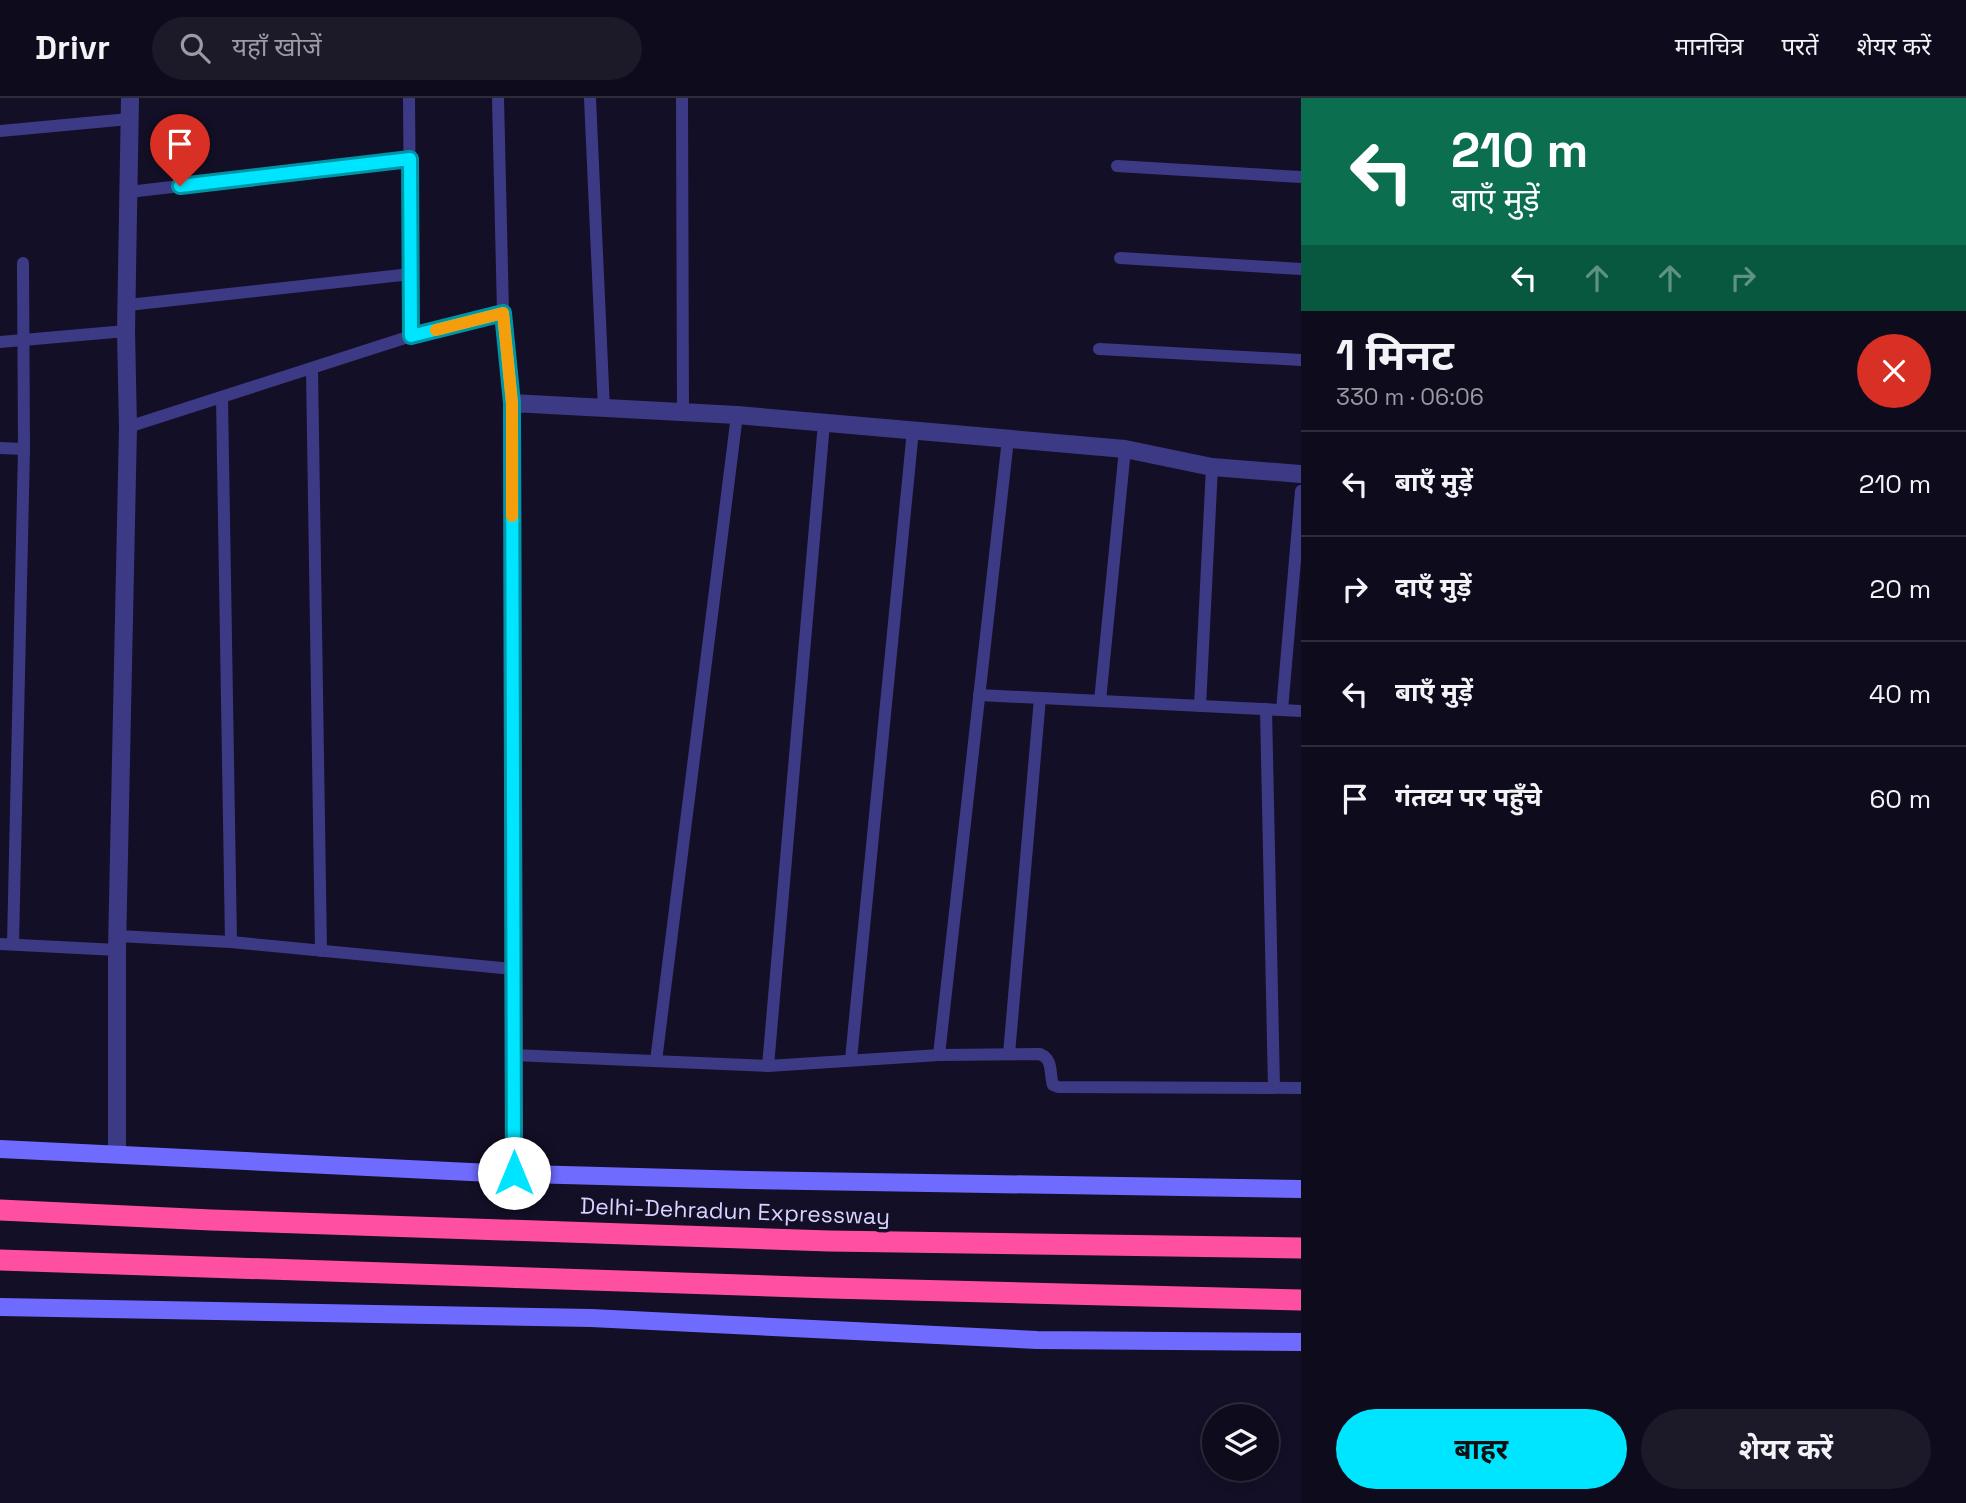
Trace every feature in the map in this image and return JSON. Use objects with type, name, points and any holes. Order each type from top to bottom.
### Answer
[{"type":"highway","name":"Delhi-Dehradun Expressway","points":[[0,1210],[830,1241],[1301,1248]]},
{"type":"highway","points":[[0,1260],[816,1288],[1301,1300]]},
{"type":"street","points":[[117,1154],[117,943],[128,427],[126,331],[130,98]]},
{"type":"street","points":[[514,1173],[512,403],[737,415],[914,430],[1125,449],[1213,467],[1301,474]]},
{"type":"street","points":[[0,1149],[514,1173],[749,1180],[1301,1189]]},
{"type":"street","points":[[0,1307],[591,1318],[1037,1340],[1301,1342]]},
{"type":"lane","points":[[409,98],[411,336]]},
{"type":"lane","points":[[498,98],[503,313],[512,403]]},
{"type":"lane","points":[[590,98],[604,410]]},
{"type":"lane","points":[[682,98],[683,414]]},
{"type":"lane","points":[[0,131],[129,119]]},
{"type":"lane","points":[[129,192],[410,159]]},
{"type":"lane","points":[[1117,166],[1301,177]]},
{"type":"lane","points":[[1120,258],[1301,269]]},
{"type":"lane","points":[[23,263],[24,449],[7,944],[231,942],[513,969]]},
{"type":"lane","points":[[128,305],[411,274]]},
{"type":"lane","points":[[128,427],[411,336],[503,313]]},
{"type":"lane","points":[[0,342],[126,331]]},
{"type":"lane","points":[[1099,349],[1301,360]]},
{"type":"lane","points":[[312,369],[321,951]]},
{"type":"lane","points":[[222,398],[231,942]]},
{"type":"lane","points":[[656,1061],[737,415]]},
{"type":"lane","points":[[768,1066],[824,423]]},
{"type":"lane","points":[[851,1059],[914,430]]},
{"type":"lane","points":[[939,1055],[1008,439]]},
{"type":"lane","points":[[0,449],[24,449]]},
{"type":"lane","points":[[1100,701],[1125,449]]},
{"type":"lane","points":[[1200,706],[1213,467]]},
{"type":"lane","points":[[1282,710],[1301,491]]},
{"type":"lane","points":[[979,695],[1301,711]]},
{"type":"lane","points":[[1009,1054],[1040,698]]},
{"type":"lane","points":[[1266,709],[1274,1088]]},
{"type":"lane","points":[[513,1055],[768,1066],[939,1055],[1040,1054],[1047,1057],[1052,1080],[1058,1087],[1301,1088]]},
{"type":"slow traffic","points":[[436,330],[503,313],[512,403],[512,516]]},
{"type":"route","points":[[180,186],[410,159],[411,336],[503,313],[512,403],[514,1173]]}]
